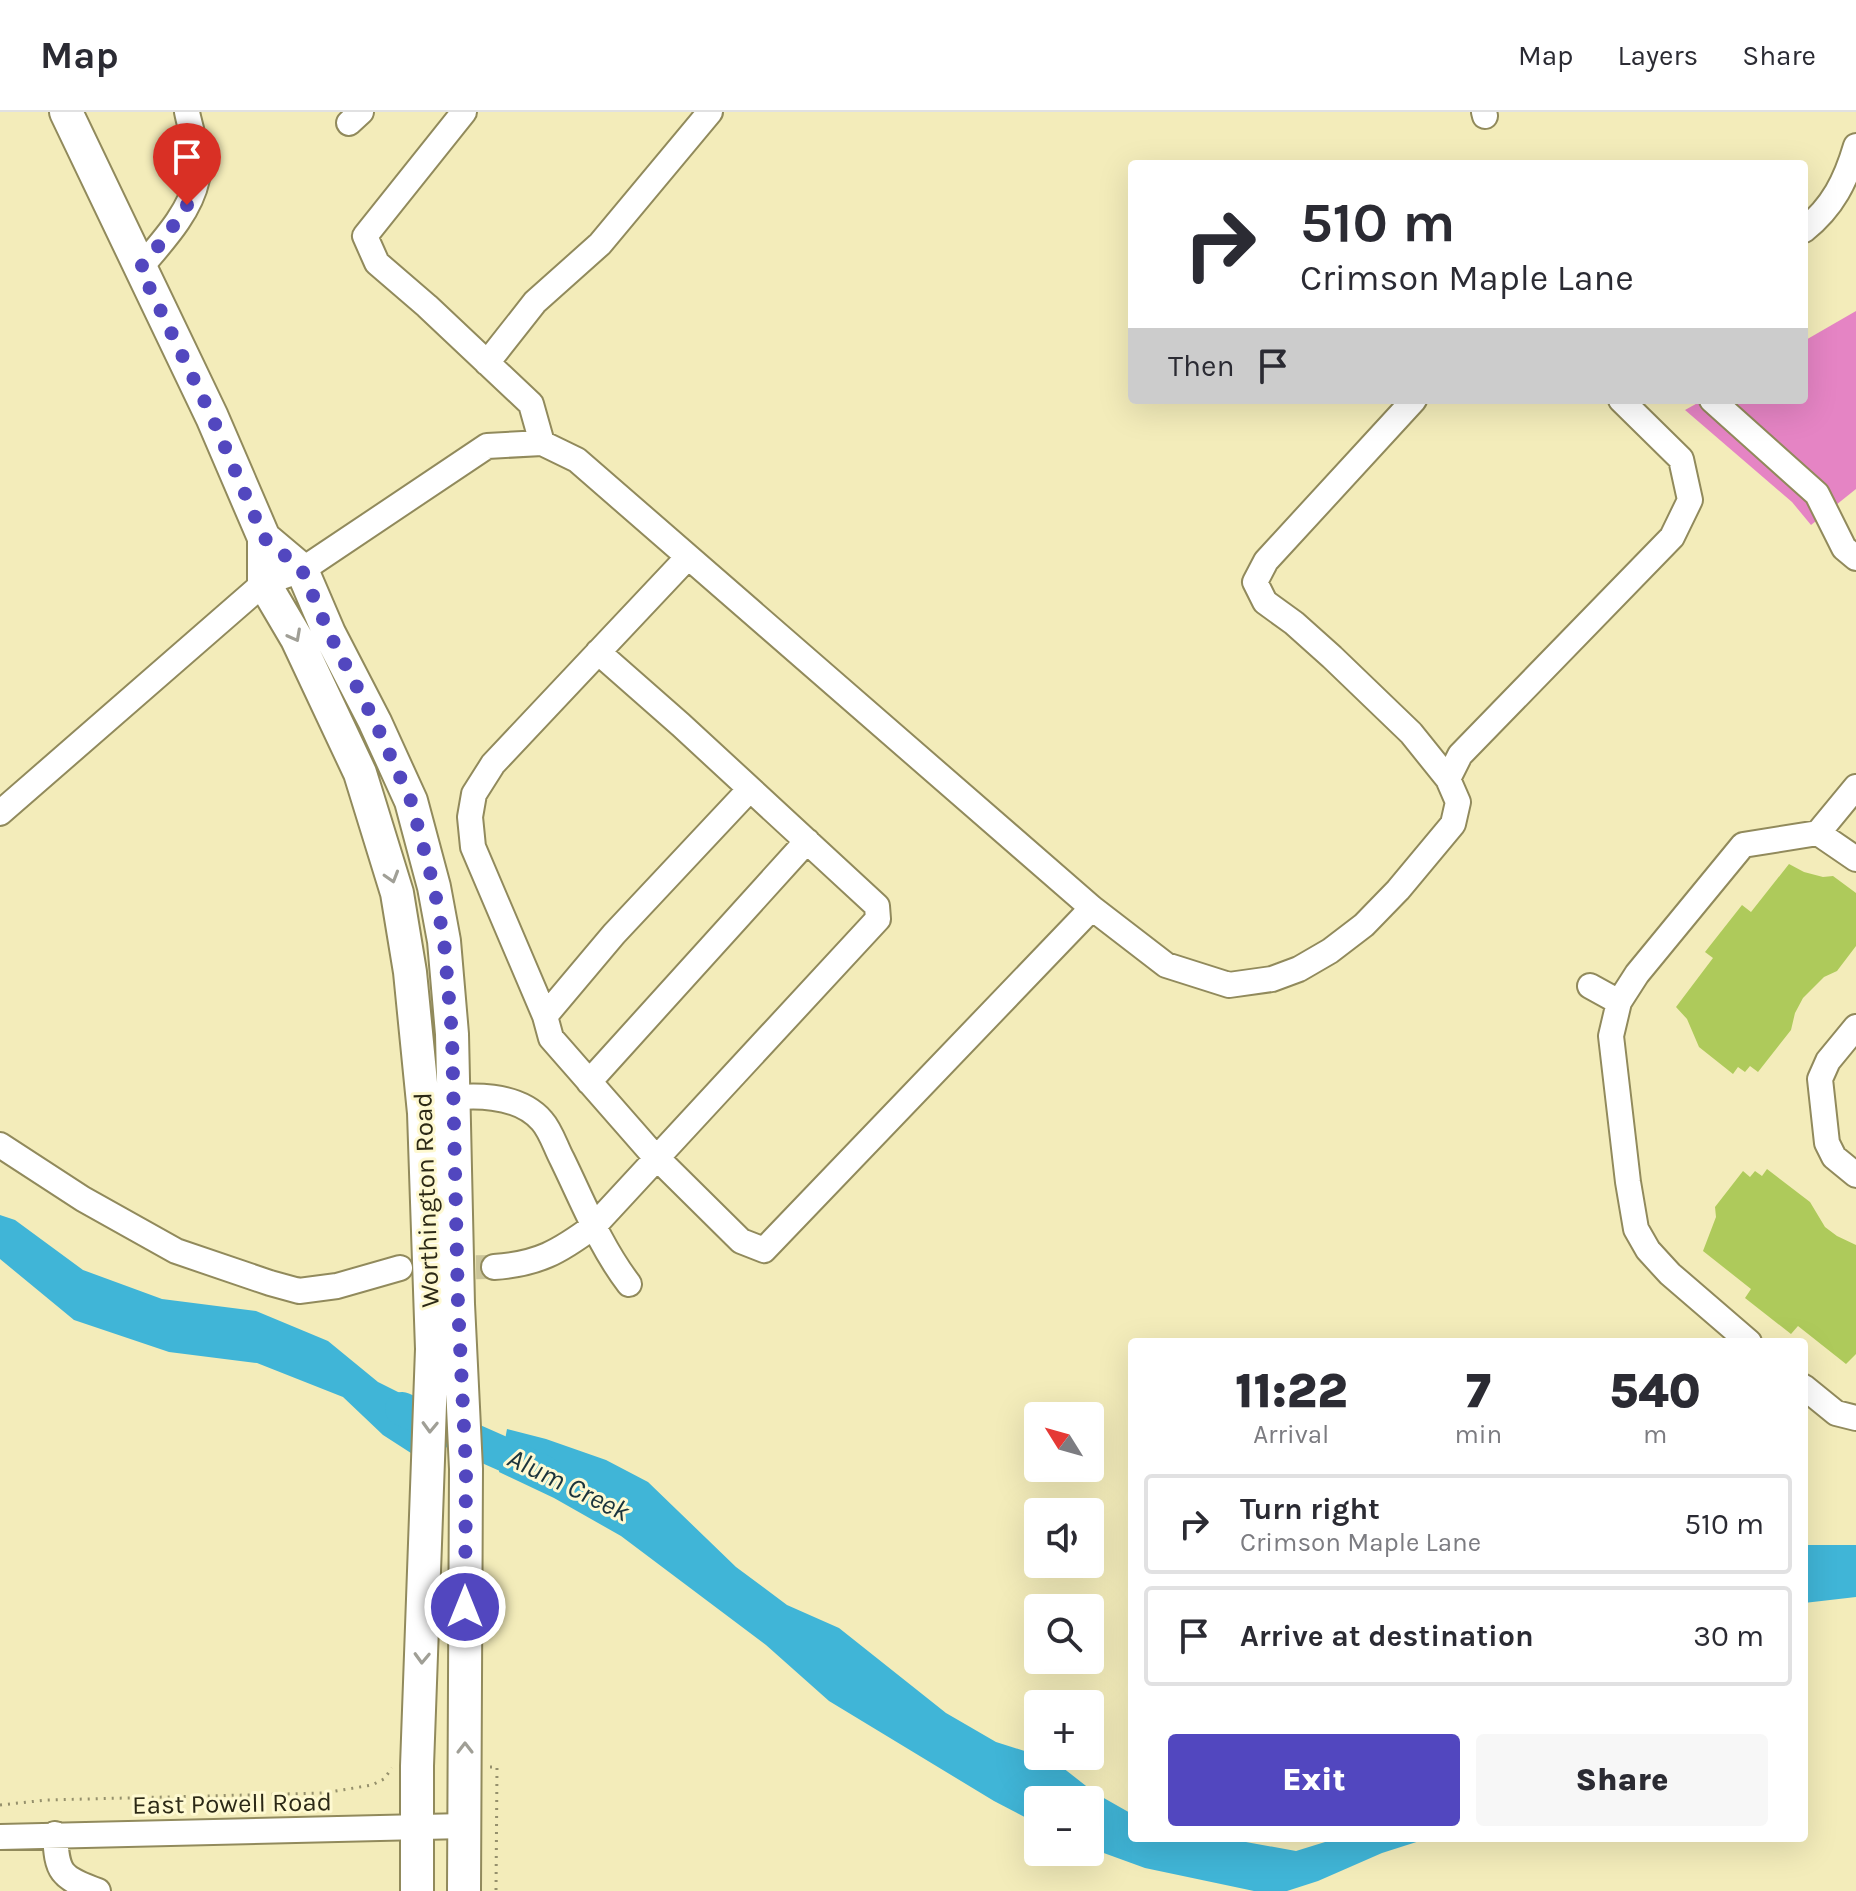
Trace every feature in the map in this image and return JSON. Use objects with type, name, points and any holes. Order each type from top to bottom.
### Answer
[{"type":"main road","name":"Worthington Road","points":[[66,112],[212,417],[264,538],[264,583],[297,639],[365,788],[397,893],[410,972],[438,1100],[458,1304],[447,1354],[426,1524],[417,1766],[417,1891]]},
{"type":"main road","name":"Worthington Road","points":[[264,538],[302,570],[329,633],[411,801],[434,887],[444,941],[438,1100]]},
{"type":"main road","name":"Worthington Road","points":[[447,1354],[466,1523],[464,1891]]},
{"type":"street","points":[[140,268],[187,205],[197,179],[187,112]]},
{"type":"street","points":[[464,112],[365,236],[377,263],[531,404],[542,443]]},
{"type":"street","points":[[487,363],[535,302],[600,244],[710,112]]},
{"type":"street","points":[[1808,227],[1823,215],[1846,180],[1856,146]]},
{"type":"street","points":[[0,813],[264,583],[302,570],[487,446],[542,443],[577,460],[1092,908],[1166,965],[1229,985],[1272,979],[1299,969],[1330,951],[1364,925],[1453,824],[1458,802],[1448,779],[1411,733],[1294,623],[1265,602],[1255,582],[1266,561],[1410,404]]},
{"type":"street","points":[[1448,779],[1460,755],[1672,537],[1690,500],[1681,459],[1625,404]]},
{"type":"street","points":[[1716,404],[1817,494],[1844,548],[1856,558]]},
{"type":"street","points":[[688,557],[493,764],[474,794],[470,817],[473,847],[545,1016],[551,1038],[658,1158],[741,1241],[764,1250],[1092,908]]},
{"type":"street","points":[[494,1267],[522,1265],[548,1257],[594,1226],[878,919],[877,906],[598,652]]},
{"type":"street","points":[[1744,1338],[1670,1274],[1648,1250],[1636,1229],[1611,1036],[1619,1002],[1637,974],[1743,845],[1818,833],[1856,787]]},
{"type":"street","points":[[545,1016],[614,934],[750,789]]},
{"type":"street","points":[[1818,833],[1856,859]]},
{"type":"street","points":[[589,1082],[807,841]]},
{"type":"street","points":[[1590,986],[1619,1002]]},
{"type":"street","points":[[1856,1027],[1828,1061],[1820,1079],[1827,1143],[1834,1157],[1856,1175]]},
{"type":"street","points":[[438,1100],[497,1099],[519,1103],[542,1121],[609,1257],[629,1284]]},
{"type":"street","points":[[0,1145],[83,1199],[176,1251],[270,1283],[299,1291],[337,1286],[400,1268]]},
{"type":"street","points":[[1808,1390],[1836,1413],[1856,1418]]},
{"type":"street","name":"East Powell Road","points":[[0,1837],[464,1826]]},
{"type":"street","points":[[55,1834],[56,1861],[64,1875],[98,1891]]},
{"type":"path","points":[[0,1805],[47,1800],[324,1793],[372,1785],[384,1779],[393,1766],[417,1766]]},
{"type":"path","points":[[465,1767],[497,1767],[496,1891]]},
{"type":"shaded area","points":[[1856,311],[1856,489],[1811,525],[1792,502],[1685,410],[1696,404],[1808,404],[1808,339]]},
{"type":"water","points":[[0,1215],[15,1220],[83,1270],[162,1299],[256,1311],[328,1341],[378,1382],[414,1400],[414,1455],[383,1435],[343,1397],[257,1363],[169,1352],[74,1320],[0,1259]]},
{"type":"water","points":[[507,1429],[606,1460],[648,1482],[736,1567],[787,1605],[839,1628],[946,1713],[996,1742],[1024,1751],[1024,1770],[1066,1770],[1086,1786],[1024,1786],[1024,1817],[994,1801],[829,1701],[766,1645],[621,1536],[554,1498],[499,1472]]},
{"type":"water","points":[[1808,1545],[1856,1545],[1856,1597],[1808,1603]]},
{"type":"water","points":[[1104,1798],[1128,1812],[1128,1842],[1246,1842],[1296,1851],[1325,1842],[1416,1842],[1287,1891],[1254,1891],[1145,1868],[1104,1853]]},
{"type":"building","points":[[1789,864],[1804,872],[1833,876],[1856,893],[1856,946],[1837,971],[1824,977],[1803,998],[1791,1030],[1758,1072],[1750,1066],[1745,1072],[1738,1067],[1733,1074],[1699,1047],[1687,1019],[1676,1007],[1713,958],[1705,952],[1742,905],[1751,912]]},
{"type":"building","points":[[1767,1169],[1810,1202],[1825,1227],[1856,1245],[1856,1354],[1846,1364],[1798,1326],[1791,1334],[1745,1298],[1751,1289],[1703,1251],[1716,1217],[1715,1207],[1743,1171],[1750,1177],[1755,1171],[1762,1176]]},
{"type":"waterway","name":"Alum Creek","points":[[402,1409],[544,1472]]},
{"type":"tunnel","points":[[440,1268],[494,1267]]},
{"type":"route","points":[[187,205],[140,268],[212,417],[264,538],[302,570],[329,633],[375,722],[411,801],[434,887],[444,941],[452,1034],[458,1304],[466,1469],[465,1607]]}]
